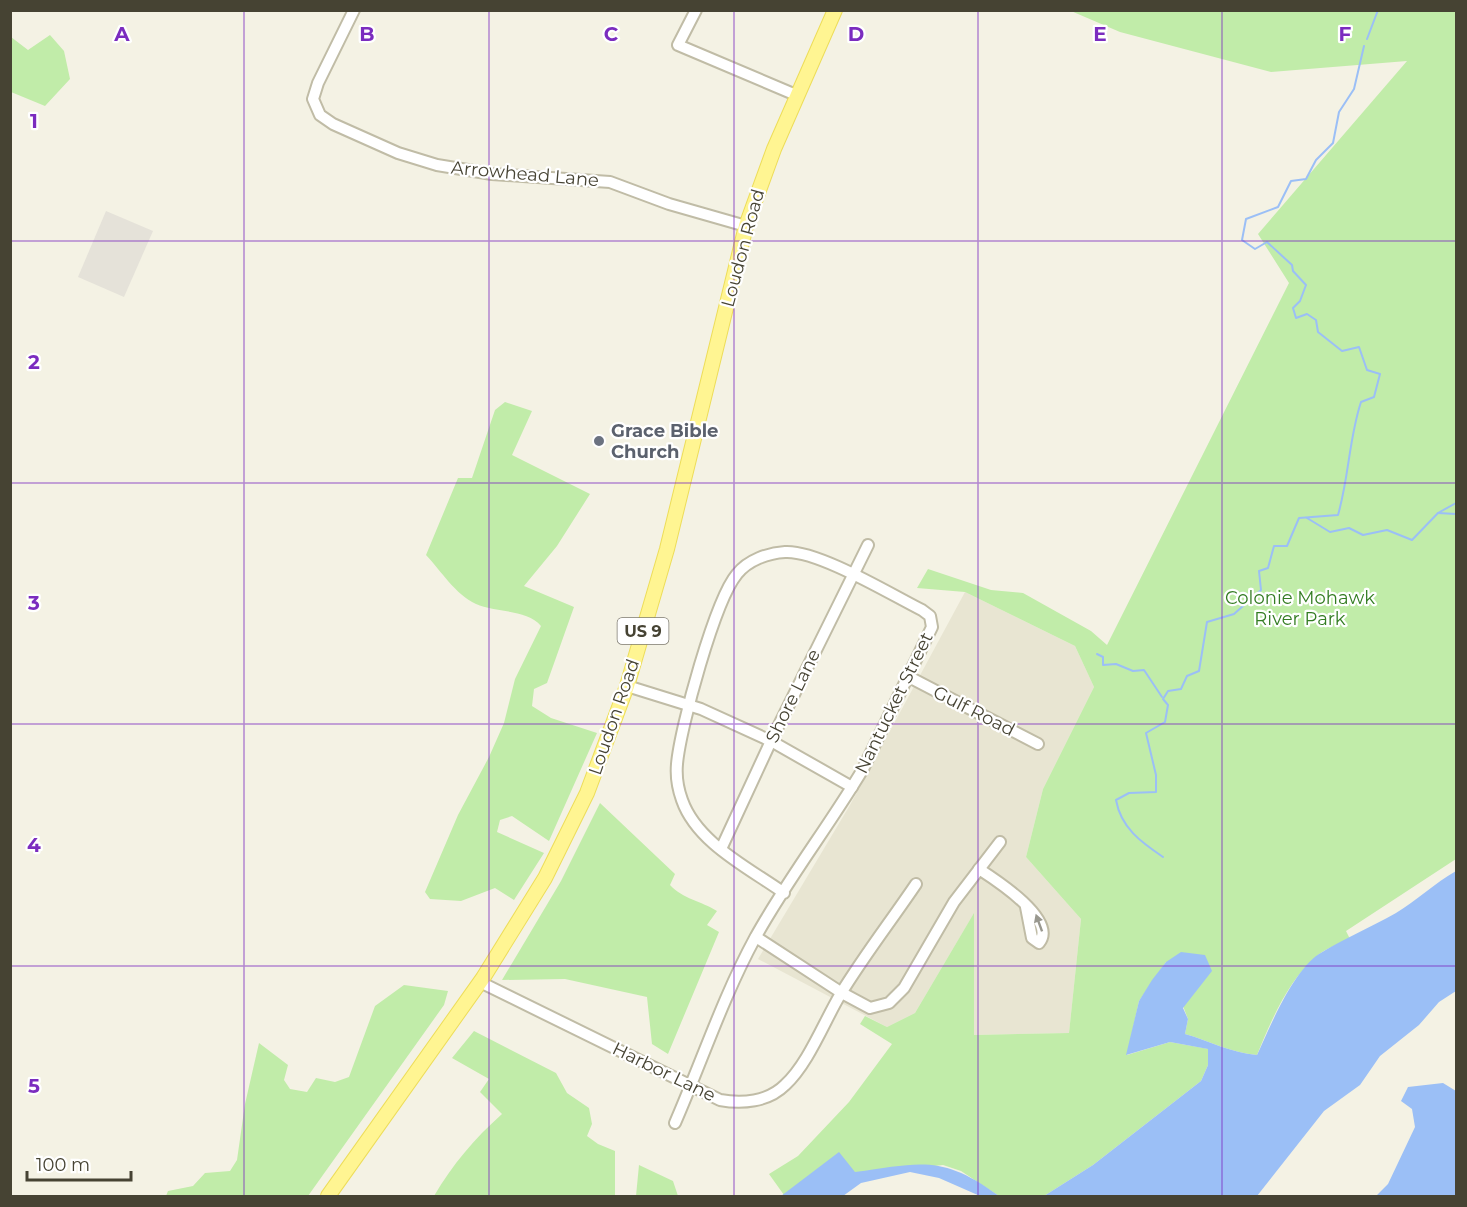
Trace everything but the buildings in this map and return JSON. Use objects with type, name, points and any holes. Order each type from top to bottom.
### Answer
[{"type":"main road","name":"Loudon Road","points":[[328,1197],[480,982],[567,838],[587,793],[627,686],[672,529],[746,226],[796,95],[835,10]]},
{"type":"street","name":"Arrowhead Lane","points":[[354,10],[318,83],[314,105],[320,115],[333,124],[398,153],[437,165],[492,174],[610,182],[669,204],[746,226]]},
{"type":"street","points":[[696,10],[678,45],[796,95]]},
{"type":"street","name":"Shore Lane","points":[[721,849],[771,741],[868,545]]},
{"type":"street","name":"Nantucket Street","points":[[675,1123],[730,988],[756,937],[852,787],[930,636],[932,621],[930,616],[853,575],[811,556],[787,552],[764,556],[743,568],[724,597],[701,662],[676,765],[680,791],[689,814],[721,849],[784,892]]},
{"type":"street","name":"Gulf Road","points":[[909,677],[1038,744]]},
{"type":"street","points":[[627,686],[690,706],[771,741],[852,787]]},
{"type":"street","points":[[756,937],[842,993],[870,1008],[879,1007],[889,1003],[904,988],[954,902],[1000,842]]},
{"type":"street","points":[[980,869],[1026,907]]},
{"type":"street","name":"Harbor Lane","points":[[480,982],[720,1100],[736,1103],[758,1100],[775,1092],[793,1076],[842,993],[916,884]]},
{"type":"shaded area","points":[[106,211],[153,231],[124,297],[78,277]]},
{"type":"shaded area","points":[[965,592],[1075,646],[1094,687],[1043,789],[1026,857],[1081,919],[1069,1033],[973,1035],[973,915],[915,1013],[887,1027],[758,959],[850,805]]},
{"type":"green space","name":"Colonie Mohawk River Park","points":[[1071,11],[1456,11],[1456,859],[1346,931],[1350,939],[1317,956],[1297,977],[1281,1002],[1257,1055],[1229,1049],[1185,1034],[1188,1019],[1166,962],[1139,1001],[1127,1055],[1170,1042],[1209,1049],[1208,1065],[1201,1081],[1093,1165],[1044,1196],[999,1196],[961,1171],[943,1165],[803,1181],[784,1195],[769,1174],[798,1156],[849,1102],[892,1044],[860,1024],[865,1016],[887,1027],[915,1013],[974,913],[974,1035],[1069,1033],[1081,919],[1026,857],[1043,789],[1094,687],[1075,646],[965,592],[917,588],[928,569],[991,590],[1023,593],[1091,631],[1107,645],[1289,283],[1258,234],[1407,61],[1271,72],[1120,32]]},
{"type":"green space","points":[[50,35],[64,51],[70,79],[45,106],[11,92],[11,37],[28,50]]},
{"type":"green space","points":[[505,402],[532,411],[512,455],[590,494],[557,546],[524,586],[574,607],[547,683],[534,689],[532,706],[551,718],[597,733],[549,841],[512,816],[500,820],[497,832],[544,853],[514,900],[495,888],[461,901],[430,899],[425,892],[458,815],[504,723],[515,679],[541,626],[520,614],[484,607],[468,600],[455,589],[426,555],[458,478],[472,478],[495,410]]},
{"type":"green space","points":[[600,803],[675,874],[670,885],[675,890],[717,911],[707,925],[719,932],[668,1054],[652,1044],[647,997],[565,979],[502,980],[561,881]]},
{"type":"green space","points":[[404,985],[448,991],[444,1005],[308,1196],[166,1196],[168,1191],[193,1186],[205,1173],[230,1171],[237,1160],[245,1104],[259,1043],[288,1065],[284,1080],[290,1089],[307,1092],[316,1078],[335,1082],[349,1077],[375,1006]]},
{"type":"green space","points":[[474,1031],[556,1073],[567,1093],[589,1108],[592,1124],[587,1136],[598,1144],[615,1151],[615,1196],[434,1196],[465,1152],[502,1114],[480,1092],[489,1079],[452,1058]]},
{"type":"green space","points":[[639,1165],[673,1181],[678,1196],[636,1196]]},
{"type":"water","points":[[1456,871],[1456,991],[1439,1002],[1419,1025],[1380,1056],[1360,1085],[1324,1111],[1257,1196],[1044,1196],[1093,1165],[1201,1081],[1208,1065],[1208,1049],[1170,1042],[1126,1055],[1139,1001],[1166,962],[1181,952],[1205,955],[1212,971],[1183,1008],[1188,1019],[1185,1034],[1229,1049],[1257,1055],[1291,986],[1309,962],[1319,954],[1396,913]]},
{"type":"water","points":[[1443,1083],[1456,1091],[1456,1196],[1376,1196],[1388,1184],[1415,1127],[1412,1109],[1401,1101],[1408,1087]]},
{"type":"water","points":[[839,1152],[855,1172],[897,1166],[930,1165],[962,1173],[999,1196],[980,1196],[939,1178],[910,1172],[861,1183],[843,1196],[781,1196]]},
{"type":"waterway","points":[[1367,39],[1378,10]]},
{"type":"waterway","points":[[1163,857],[1140,840],[1127,826],[1122,819],[1116,800],[1129,793],[1156,792],[1156,775],[1146,733],[1165,722],[1168,705],[1163,699],[1168,691],[1181,689],[1187,676],[1199,671],[1207,622],[1234,614],[1261,590],[1259,571],[1268,568],[1274,546],[1287,546],[1299,518],[1338,515],[1361,402],[1374,397],[1380,374],[1367,370],[1359,347],[1342,351],[1318,332],[1316,320],[1307,314],[1296,318],[1293,308],[1300,301],[1306,285],[1293,271],[1292,265],[1267,242],[1255,249],[1242,240],[1246,219],[1278,207],[1291,181],[1306,179],[1316,160],[1333,143],[1339,112],[1354,89],[1364,46]]},
{"type":"waterway","points":[[1307,518],[1330,532],[1349,528],[1363,535],[1387,530],[1412,540],[1438,513],[1456,503]]},
{"type":"waterway","points":[[1438,513],[1456,514]]},
{"type":"waterway","points":[[1097,654],[1103,657],[1103,665],[1116,664],[1133,671],[1144,670],[1162,697]]},
{"type":"place","name":"Grace Bible Church","points":[[599,441]]}]
